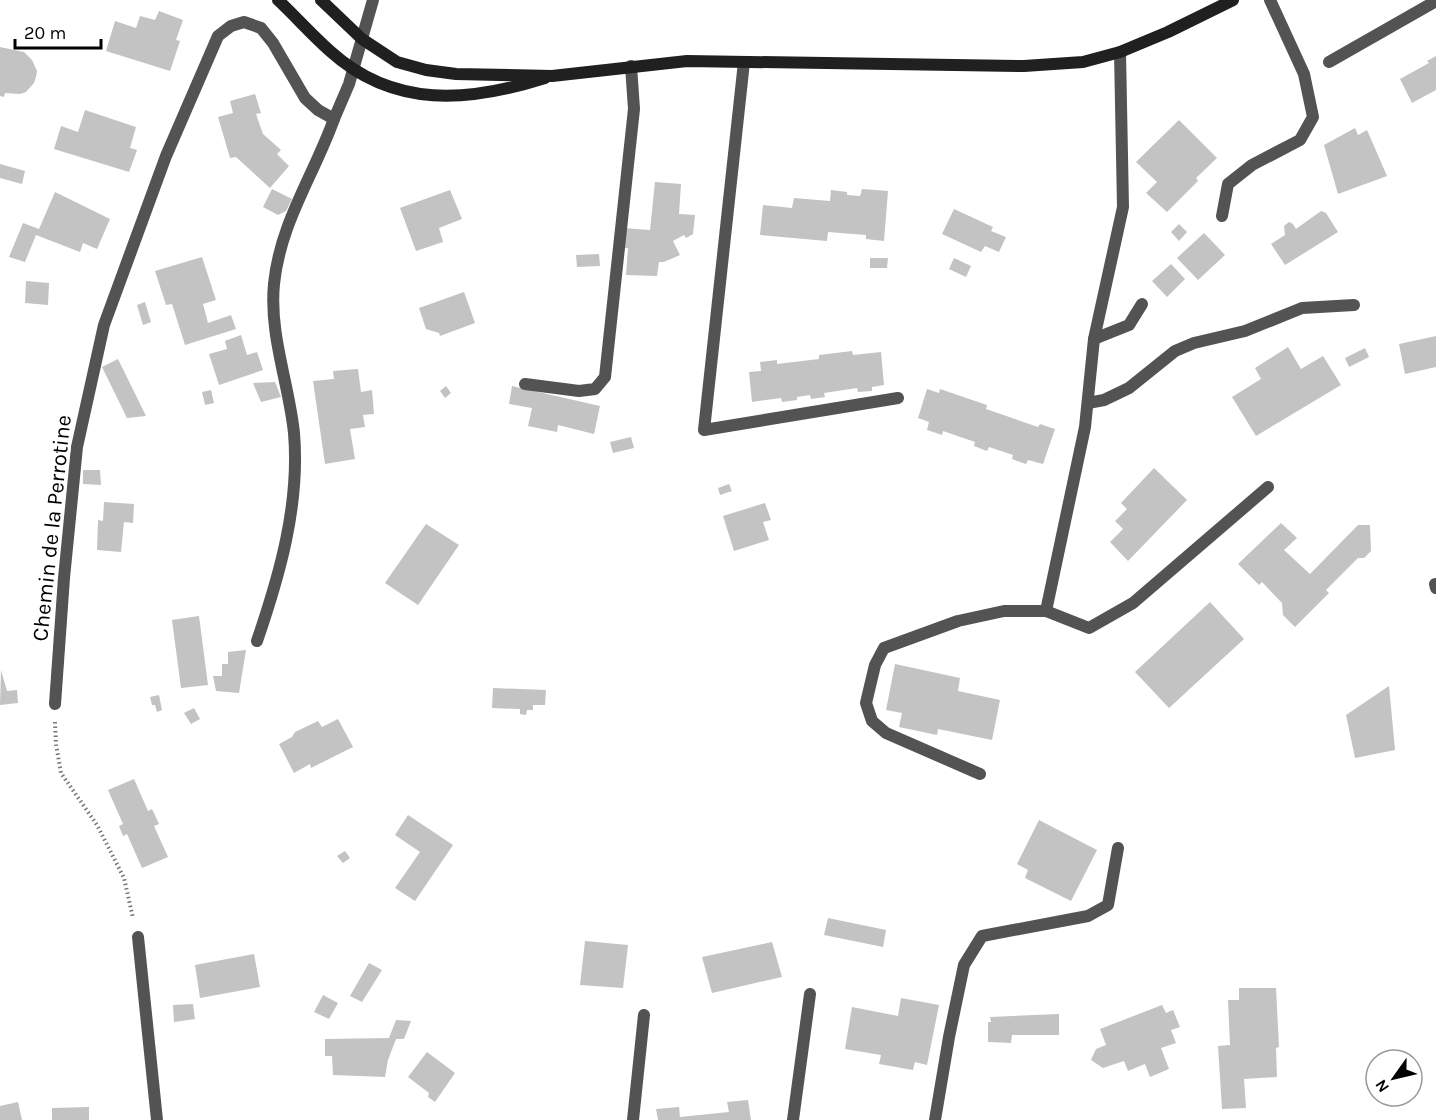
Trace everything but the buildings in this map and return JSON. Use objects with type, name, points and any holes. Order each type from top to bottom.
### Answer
[{"type":"street","points":[[278,0],[330,52],[354,70],[384,86],[420,94],[458,97],[519,86],[552,76]]},
{"type":"street","points":[[321,0],[362,39],[397,62],[426,70],[456,74],[552,76],[687,61],[1024,66],[1083,62],[1120,52],[1168,32],[1233,0]]},
{"type":"street","points":[[257,641],[276,587],[285,550],[295,476],[294,432],[273,305],[274,282],[287,228],[301,190],[324,146],[354,70],[373,0]]},
{"type":"street","points":[[1222,216],[1228,184],[1252,165],[1300,140],[1312,117],[1304,74],[1270,0]]},
{"type":"street","points":[[1329,62],[1436,1]]},
{"type":"street","name":"Chemin de la Perrotine","points":[[55,704],[77,447],[104,325],[166,156],[218,36],[231,26],[244,22],[261,28],[305,98],[318,110],[334,119]]},
{"type":"street","points":[[1046,611],[1085,427],[1094,339],[1123,207],[1120,52]]},
{"type":"street","points":[[744,62],[704,430],[897,398]]},
{"type":"street","points":[[525,384],[579,391],[595,389],[605,377],[634,109],[630,66]]},
{"type":"street","points":[[1094,339],[1129,325],[1142,304]]},
{"type":"street","points":[[1088,403],[1104,400],[1129,388],[1175,351],[1245,331],[1302,308],[1354,305]]},
{"type":"street","points":[[980,774],[886,733],[872,721],[866,703],[875,665],[884,648],[958,621],[1004,611],[1046,611],[1089,628],[1133,603],[1268,486]]},
{"type":"street","points":[[935,1120],[964,965],[982,936],[1088,916],[1108,905],[1118,848]]},
{"type":"street","points":[[138,937],[157,1120]]},
{"type":"street","points":[[792,1120],[810,994]]},
{"type":"street","points":[[633,1120],[644,1015]]},
{"type":"path","points":[[55,704],[56,744],[61,773],[97,825],[124,878],[138,937]]}]
